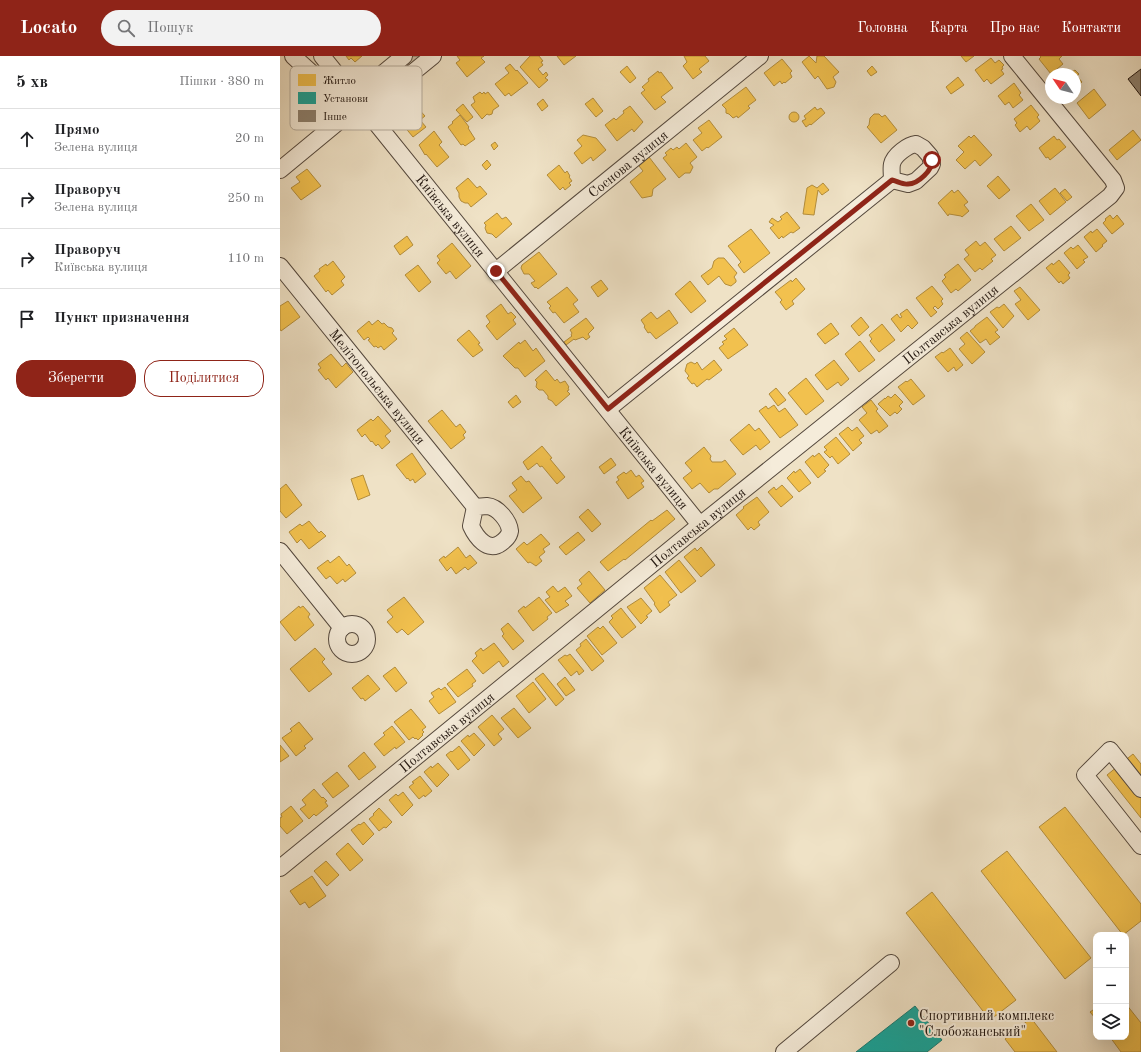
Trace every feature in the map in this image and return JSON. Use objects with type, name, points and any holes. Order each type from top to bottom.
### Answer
[{"type":"street","points":[[293,56],[303,66]]},
{"type":"street","name":"Київська вулиця","points":[[322,56],[330,66]]},
{"type":"street","points":[[392,66],[404,56]]},
{"type":"street","points":[[421,66],[433,56]]},
{"type":"street","name":"Соснова вулиця","points":[[496,271],[760,56]]},
{"type":"street","name":"Полтавська вулиця","points":[[280,868],[700,525],[1110,196],[1116,188],[1113,180],[1012,56]]},
{"type":"street","points":[[280,170],[328,130]]},
{"type":"street","name":"Київська вулиця","points":[[383,130],[700,525]]},
{"type":"street","points":[[608,409],[892,180]]},
{"type":"street","name":"Мелітопольська вулиця","points":[[280,266],[475,508]]},
{"type":"street","points":[[280,551],[342,628]]},
{"type":"street","points":[[1141,789],[1110,750],[1085,774],[1141,846]]},
{"type":"street","points":[[784,1052],[891,963]]},
{"type":"shaded area","points":[[411,56],[425,56],[413,66],[400,66]]},
{"type":"building: Житло","points":[[346,56],[362,56],[355,62],[351,58],[349,60]]},
{"type":"building: Житло","points":[[457,56],[484,56],[481,58],[485,62],[467,77],[456,63],[460,60]]},
{"type":"building: Житло","points":[[530,56],[539,56],[543,61],[541,62],[543,65],[538,69],[543,75],[546,72],[548,75],[545,78],[548,80],[539,88],[520,67]]},
{"type":"building: Житло","points":[[557,56],[576,56],[564,65]]},
{"type":"building: Житло","points":[[684,56],[705,56],[709,61],[699,69],[702,72],[693,79],[683,66],[687,62]]},
{"type":"building: Житло","points":[[809,56],[816,63],[817,56],[824,56],[839,72],[833,77],[836,82],[834,87],[827,89],[818,76],[815,79],[802,62]]},
{"type":"building: Житло","points":[[961,56],[974,56],[966,62]]},
{"type":"building: Житло","points":[[1040,56],[1062,56],[1059,59],[1063,64],[1058,68],[1046,68],[1039,59],[1041,57]]},
{"type":"building: Житло","points":[[991,58],[995,63],[999,60],[1004,65],[1002,67],[1003,69],[1001,70],[1004,74],[991,84],[987,79],[984,82],[975,70]]},
{"type":"building: Житло","points":[[782,59],[792,71],[790,73],[792,77],[785,83],[784,82],[782,84],[780,81],[774,86],[764,73]]},
{"type":"building: Житло","points":[[510,64],[528,83],[511,96],[509,93],[505,96],[495,84],[509,73],[505,68]]},
{"type":"building: Житло","points":[[627,66],[636,78],[630,83],[620,72]]},
{"type":"building: Житло","points":[[872,66],[877,72],[871,76],[867,71]]},
{"type":"building: Житло","points":[[658,71],[659,73],[661,72],[673,88],[661,97],[666,102],[655,110],[641,93],[645,90],[642,87],[649,81],[648,79]]},
{"type":"building: Житло","points":[[958,77],[964,85],[951,94],[946,87]]},
{"type":"building: Житло","points":[[1014,83],[1021,93],[1019,95],[1023,100],[1013,108],[1009,102],[1005,105],[998,96]]},
{"type":"building: Житло","points":[[746,87],[756,100],[748,106],[750,108],[738,118],[737,116],[733,118],[726,113],[726,109],[722,105]]},
{"type":"building: Житло","points":[[1094,89],[1106,105],[1089,119],[1078,104],[1081,104],[1081,100]]},
{"type":"building: Житло","points":[[480,92],[482,94],[484,92],[485,94],[488,92],[499,106],[493,110],[492,114],[487,114],[482,119],[471,105],[475,102],[473,97]]},
{"type":"building: Житло","points":[[593,98],[603,111],[596,117],[585,104]]},
{"type":"building: Житло","points":[[543,99],[548,106],[542,111],[537,104]]},
{"type":"building: Житло","points":[[463,104],[473,117],[467,122],[456,110]]},
{"type":"building: Житло","points":[[1031,105],[1039,115],[1037,117],[1040,121],[1030,130],[1027,126],[1020,132],[1015,125],[1017,123],[1014,119]]},
{"type":"building: Житло","points":[[630,106],[643,122],[634,132],[632,129],[617,141],[605,125],[614,118],[616,120],[624,113],[623,111]]},
{"type":"building: Житло","points":[[815,107],[817,110],[821,108],[825,113],[811,125],[810,124],[806,127],[802,121],[806,119],[804,116]]},
{"type":"building: Житло","points":[[792,112],[796,112],[799,117],[796,122],[792,122],[789,119],[789,115]]},
{"type":"building: Житло","points":[[874,114],[879,114],[882,117],[885,115],[897,130],[881,143],[867,127],[869,125],[870,118]]},
{"type":"building: Житло","points":[[460,115],[469,127],[468,128],[475,139],[465,146],[463,144],[461,145],[448,127]]},
{"type":"building: Житло","points":[[709,120],[722,137],[702,151],[693,140],[702,133],[698,128]]},
{"type":"building: Житло","points":[[422,122],[426,127],[413,137],[407,130],[422,130]]},
{"type":"building: Житло","points":[[1133,130],[1141,140],[1117,160],[1109,150]]},
{"type":"building: Житло","points":[[434,131],[442,142],[439,145],[449,157],[437,167],[426,154],[425,155],[419,145]]},
{"type":"building: Житло","points":[[583,135],[596,138],[606,150],[593,161],[591,157],[582,164],[574,153],[582,146],[577,140]]},
{"type":"building: Житло","points":[[974,135],[992,155],[980,166],[975,160],[965,169],[956,160],[964,152],[958,146],[969,136],[971,138]]},
{"type":"building: Житло","points":[[1054,136],[1066,147],[1050,160],[1048,157],[1046,158],[1039,148]]},
{"type":"building: Житло","points":[[495,142],[498,146],[494,150],[491,145]]},
{"type":"building: Житло","points":[[686,143],[697,157],[690,163],[693,167],[690,173],[685,173],[679,178],[663,158],[667,155],[665,153],[671,148],[673,150],[677,147],[679,149]]},
{"type":"building: Житло","points":[[649,157],[666,179],[653,189],[652,196],[642,198],[630,182],[643,171],[639,166]]},
{"type":"building: Житло","points":[[487,160],[491,165],[486,170],[482,165]]},
{"type":"building: Житло","points":[[559,165],[565,173],[567,171],[572,181],[569,183],[571,185],[565,190],[563,187],[560,190],[547,175]]},
{"type":"building: Житло","points":[[307,169],[321,186],[301,200],[291,188],[300,182],[296,177]]},
{"type":"building: Житло","points":[[998,176],[1010,190],[999,199],[987,186]]},
{"type":"building: Житло","points":[[468,178],[477,188],[480,186],[487,194],[471,207],[468,203],[461,201],[456,188]]},
{"type":"building: Житло","points":[[823,183],[829,190],[822,195],[818,190],[814,215],[803,214],[807,188],[812,185],[817,188]]},
{"type":"building: Житло","points":[[1055,188],[1066,202],[1050,215],[1039,201]]},
{"type":"building: Житло","points":[[1065,189],[1072,197],[1067,201],[1060,193]]},
{"type":"building: Житло","points":[[952,190],[954,193],[958,190],[968,202],[964,205],[969,211],[962,217],[949,214],[948,216],[938,203]]},
{"type":"building: Житло","points":[[1031,204],[1044,220],[1029,231],[1016,216]]},
{"type":"building: Житло","points":[[787,212],[800,228],[783,238],[782,236],[779,239],[770,228],[774,225],[769,222],[772,218],[778,222],[782,219],[780,217]]},
{"type":"building: Житло","points":[[497,213],[502,219],[506,217],[512,224],[496,238],[492,234],[487,233],[485,228],[486,225],[484,223]]},
{"type":"building: Житло","points":[[1110,215],[1113,219],[1117,215],[1124,224],[1112,234],[1103,223]]},
{"type":"building: Житло","points":[[1011,226],[1021,238],[1004,251],[994,239]]},
{"type":"building: Житло","points":[[751,229],[770,253],[744,273],[738,265],[741,262],[728,246]]},
{"type":"building: Житло","points":[[1097,229],[1107,241],[1096,252],[1084,237],[1091,231],[1092,233]]},
{"type":"building: Житло","points":[[407,236],[413,245],[400,255],[394,246]]},
{"type":"building: Житло","points":[[976,241],[980,246],[985,242],[996,255],[991,259],[993,261],[982,270],[980,268],[975,272],[964,259],[969,255],[965,250]]},
{"type":"building: Житло","points":[[452,243],[471,266],[456,279],[450,271],[446,274],[437,263],[440,260],[437,256]]},
{"type":"building: Житло","points":[[1078,245],[1088,257],[1083,260],[1085,262],[1077,269],[1064,253],[1071,247],[1073,249]]},
{"type":"building: Житло","points":[[539,252],[557,274],[538,289],[531,283],[535,281],[529,274],[524,274],[521,268],[522,265]]},
{"type":"building: Житло","points":[[718,258],[724,258],[737,273],[734,277],[736,282],[731,286],[725,284],[719,276],[708,285],[701,276],[712,268],[714,261]]},
{"type":"building: Житло","points":[[1059,260],[1070,273],[1068,275],[1070,278],[1063,284],[1061,281],[1059,283],[1046,268]]},
{"type":"building: Житло","points":[[333,261],[345,277],[341,281],[344,285],[332,295],[328,290],[326,292],[314,276],[320,271],[319,269],[326,264],[327,266]]},
{"type":"building: Житло","points":[[958,264],[971,280],[958,291],[956,289],[951,293],[942,281],[946,277],[944,275]]},
{"type":"building: Житло","points":[[418,265],[431,282],[419,292],[405,275]]},
{"type":"building: Житло","points":[[796,278],[805,289],[792,301],[794,304],[786,310],[780,302],[782,300],[775,292]]},
{"type":"building: Житло","points":[[601,280],[608,289],[598,297],[591,287]]},
{"type":"building: Житло","points":[[690,281],[706,301],[691,313],[675,294]]},
{"type":"building: Житло","points":[[932,286],[943,299],[941,301],[943,304],[938,309],[935,306],[933,308],[937,312],[931,317],[916,298]]},
{"type":"building: Житло","points":[[567,287],[578,300],[573,304],[579,312],[564,323],[555,312],[553,313],[549,308],[551,306],[547,302]]},
{"type":"building: Житло","points":[[1020,287],[1040,310],[1028,320],[1015,304],[1021,300],[1014,291]]},
{"type":"building: Житло","points":[[288,301],[300,317],[281,331],[280,306]]},
{"type":"building: Житло","points":[[501,304],[508,314],[511,312],[516,317],[513,320],[516,324],[497,340],[486,326],[490,322],[486,316]]},
{"type":"building: Житло","points":[[1004,304],[1014,316],[1003,328],[990,312]]},
{"type":"building: Житло","points":[[907,309],[918,323],[912,329],[908,325],[901,332],[891,319],[897,314],[900,318],[902,317],[900,314]]},
{"type":"building: Житло","points":[[669,310],[678,323],[656,339],[650,332],[648,333],[641,320],[651,312],[657,319]]},
{"type":"building: Житло","points":[[861,317],[869,327],[859,336],[851,326]]},
{"type":"building: Житло","points":[[987,317],[998,330],[995,332],[1000,337],[990,345],[986,339],[980,343],[970,331]]},
{"type":"building: Житло","points":[[586,318],[594,328],[588,334],[590,337],[586,340],[583,337],[574,339],[566,345],[564,342],[572,336],[570,330]]},
{"type":"building: Житло","points":[[378,320],[382,324],[384,323],[388,327],[392,328],[394,331],[392,333],[397,339],[384,350],[381,346],[378,348],[376,346],[374,347],[368,340],[370,339],[368,337],[364,340],[357,331],[369,321],[372,325]]},
{"type":"building: Житло","points":[[831,323],[839,334],[825,344],[817,334]]},
{"type":"building: Житло","points":[[882,324],[895,340],[879,352],[870,341],[872,339],[869,335]]},
{"type":"building: Житло","points":[[734,328],[748,345],[728,359],[719,348],[724,344],[722,342],[727,339],[724,336]]},
{"type":"building: Житло","points":[[469,330],[480,343],[478,344],[483,350],[473,357],[457,340]]},
{"type":"building: Житло","points":[[967,332],[985,352],[972,364],[959,349],[965,344],[960,338]]},
{"type":"building: Житло","points":[[525,340],[533,351],[536,348],[545,361],[525,377],[518,368],[515,368],[503,356],[519,342],[520,344]]},
{"type":"building: Житло","points":[[860,341],[875,360],[859,372],[845,354]]},
{"type":"building: Житло","points":[[950,348],[963,365],[956,371],[954,367],[948,372],[935,357]]},
{"type":"building: Житло","points":[[331,354],[342,367],[346,363],[353,372],[336,388],[328,378],[326,380],[318,370],[321,368],[318,364]]},
{"type":"building: Житло","points":[[714,360],[722,370],[697,387],[694,383],[692,384],[687,378],[689,376],[685,371],[687,364],[691,362],[695,364],[697,362],[702,370]]},
{"type":"building: Житло","points":[[834,360],[849,379],[841,386],[838,382],[827,390],[815,375]]},
{"type":"building: Житло","points":[[546,370],[555,381],[557,379],[560,383],[565,381],[569,387],[569,390],[567,391],[570,394],[556,406],[548,399],[548,396],[543,390],[539,390],[536,387],[537,382],[535,380]]},
{"type":"building: Житло","points":[[806,378],[824,401],[806,415],[788,393]]},
{"type":"building: Житло","points":[[911,379],[925,396],[913,405],[898,387]]},
{"type":"building: Житло","points":[[776,388],[786,400],[778,406],[769,394]]},
{"type":"building: Житло","points":[[895,394],[903,402],[899,406],[902,409],[897,414],[895,412],[890,416],[878,404],[888,396],[891,398]]},
{"type":"building: Житло","points":[[516,395],[521,402],[513,408],[508,402]]},
{"type":"building: Житло","points":[[871,400],[878,409],[876,411],[888,426],[879,433],[877,430],[871,434],[859,420],[867,413],[862,407]]},
{"type":"building: Житло","points":[[774,405],[779,412],[785,408],[798,425],[780,438],[759,411],[766,406],[768,409]]},
{"type":"building: Житло","points":[[442,410],[456,427],[460,424],[466,432],[463,435],[465,438],[451,449],[428,421]]},
{"type":"building: Житло","points":[[378,416],[391,431],[385,436],[390,442],[382,449],[378,444],[376,446],[372,441],[371,442],[365,434],[362,437],[357,430],[371,419],[373,421]]},
{"type":"building: Житло","points":[[749,424],[755,431],[759,428],[770,442],[760,450],[756,445],[743,455],[730,440]]},
{"type":"building: Житло","points":[[848,427],[852,431],[857,427],[864,436],[859,440],[862,443],[853,451],[839,434]]},
{"type":"building: Житло","points":[[836,437],[850,454],[838,464],[832,456],[830,458],[824,452],[827,450],[824,447]]},
{"type":"building: Житло","points":[[542,446],[552,458],[550,459],[565,477],[557,484],[542,466],[540,467],[537,463],[528,470],[523,462]]},
{"type":"building: Житло","points":[[704,447],[711,456],[710,459],[712,462],[722,462],[725,460],[736,474],[718,489],[714,489],[709,493],[700,483],[692,489],[683,478],[692,471],[685,463]]},
{"type":"building: Житло","points":[[412,453],[426,474],[415,483],[413,479],[410,481],[408,478],[407,479],[396,465]]},
{"type":"building: Житло","points":[[819,453],[829,465],[824,470],[826,471],[818,478],[805,462],[813,455],[814,457]]},
{"type":"building: Житло","points":[[611,458],[616,465],[604,474],[599,467]]},
{"type":"building: Житло","points":[[800,469],[811,483],[799,492],[787,478],[794,471],[795,473]]},
{"type":"building: Житло","points":[[631,470],[636,477],[639,475],[644,481],[641,483],[644,487],[628,499],[616,482],[619,480],[617,477],[624,472],[626,474]]},
{"type":"building: Житло","points":[[363,475],[370,495],[358,500],[351,479]]},
{"type":"building: Житло","points":[[521,476],[526,482],[529,481],[542,498],[523,513],[509,496],[517,490],[512,483]]},
{"type":"building: Житло","points":[[286,484],[302,505],[286,518],[280,511],[280,489]]},
{"type":"building: Житло","points":[[782,485],[793,497],[781,507],[768,492],[774,487],[776,490]]},
{"type":"building: Житло","points":[[757,497],[769,512],[758,522],[760,525],[754,530],[751,527],[748,530],[736,515],[744,508],[743,507]]},
{"type":"building: Житло","points":[[588,509],[601,524],[592,532],[579,517]]},
{"type":"building: Житло","points":[[667,510],[675,519],[625,560],[624,559],[608,571],[600,562],[651,520],[652,521]]},
{"type":"building: Житло","points":[[309,521],[319,533],[321,531],[326,536],[309,549],[301,539],[297,543],[289,532],[300,524],[302,526]]},
{"type":"building: Житло","points":[[578,532],[585,540],[566,555],[559,547]]},
{"type":"building: Житло","points":[[541,534],[550,544],[543,549],[545,552],[539,557],[542,561],[536,566],[530,562],[528,563],[516,549],[524,542],[527,545]]},
{"type":"building: Житло","points":[[458,547],[466,558],[470,555],[477,563],[468,570],[465,567],[456,574],[451,567],[447,571],[439,560],[444,556],[445,558]]},
{"type":"building: Житло","points":[[701,547],[715,565],[701,577],[684,557],[695,548],[697,551]]},
{"type":"building: Житло","points":[[339,556],[347,566],[349,564],[356,573],[345,582],[343,579],[337,584],[330,576],[326,579],[317,568],[328,560],[330,563]]},
{"type":"building: Житло","points":[[679,560],[696,581],[681,593],[665,572]]},
{"type":"building: Житло","points":[[589,571],[605,590],[590,603],[577,588],[582,584],[579,580]]},
{"type":"building: Житло","points":[[660,575],[677,595],[668,602],[670,605],[660,613],[644,588]]},
{"type":"building: Житло","points":[[553,586],[558,592],[565,587],[572,596],[565,601],[569,605],[556,613],[545,600],[550,597],[546,592]]},
{"type":"building: Житло","points":[[404,597],[424,622],[408,635],[402,629],[397,633],[387,622],[393,617],[387,610]]},
{"type":"building: Житло","points":[[539,597],[552,613],[547,617],[548,619],[533,631],[518,611],[524,606],[525,608]]},
{"type":"building: Житло","points":[[641,598],[652,611],[646,616],[648,617],[641,624],[627,607]]},
{"type":"building: Житло","points":[[299,606],[300,608],[303,606],[310,614],[308,617],[314,625],[295,641],[280,622]]},
{"type":"building: Житло","points":[[621,608],[636,627],[622,638],[609,622],[613,618],[611,616]]},
{"type":"building: Житло","points":[[508,623],[524,641],[513,650],[502,636],[504,634],[501,629]]},
{"type":"building: Житло","points":[[603,626],[617,643],[602,655],[587,636],[598,627],[600,629]]},
{"type":"building: Житло","points":[[586,639],[604,661],[592,671],[576,650]]},
{"type":"building: Житло","points":[[494,643],[509,662],[503,667],[499,661],[483,674],[472,661],[477,656],[475,653],[481,648],[483,651]]},
{"type":"building: Житло","points":[[315,648],[325,659],[322,662],[332,674],[309,692],[290,669]]},
{"type":"building: Житло","points":[[570,654],[584,671],[579,675],[577,671],[571,676],[558,660],[565,655],[567,656]]},
{"type":"building: Житло","points":[[395,667],[407,683],[396,692],[383,676]]},
{"type":"building: Житло","points":[[467,669],[476,681],[472,684],[473,686],[458,697],[447,684]]},
{"type":"building: Житло","points":[[543,673],[564,699],[556,706],[535,679]]},
{"type":"building: Житло","points":[[368,675],[380,689],[365,701],[363,698],[361,699],[352,688]]},
{"type":"building: Житло","points":[[565,677],[575,690],[566,696],[557,684]]},
{"type":"building: Житло","points":[[533,682],[546,699],[529,713],[516,696]]},
{"type":"building: Житло","points":[[445,687],[456,702],[439,714],[429,701],[434,697],[431,693],[439,688],[441,690]]},
{"type":"building: Житло","points":[[514,708],[531,728],[518,738],[501,718]]},
{"type":"building: Житло","points":[[411,709],[426,727],[422,730],[424,732],[422,734],[423,735],[418,740],[413,737],[409,740],[394,722]]},
{"type":"building: Житло","points":[[492,715],[504,729],[498,734],[502,739],[494,746],[478,727]]},
{"type":"building: Житло","points":[[299,722],[313,739],[304,746],[306,748],[296,756],[282,738],[292,731],[290,729]]},
{"type":"building: Житло","points":[[392,726],[405,742],[396,749],[395,747],[384,756],[374,744],[385,735],[383,733]]},
{"type":"building: Житло","points":[[474,733],[485,745],[474,756],[461,741],[468,735],[469,737]]},
{"type":"building: Житло","points":[[280,745],[289,756],[280,762]]},
{"type":"building: Житло","points":[[459,746],[470,760],[458,770],[446,755]]},
{"type":"building: Житло","points":[[364,752],[376,767],[359,780],[348,766]]},
{"type":"building: Житло","points":[[1133,754],[1141,764],[1141,818],[1107,775]]},
{"type":"building: Житло","points":[[438,763],[449,775],[437,787],[424,772],[431,766],[432,768]]},
{"type":"building: Житло","points":[[337,772],[349,786],[333,798],[322,784]]},
{"type":"building: Житло","points":[[420,776],[432,791],[425,797],[424,795],[419,799],[409,787],[414,783],[412,782]]},
{"type":"building: Житло","points":[[314,789],[327,801],[325,802],[328,806],[316,816],[314,814],[309,819],[300,809],[306,805],[302,800]]},
{"type":"building: Житло","points":[[403,792],[413,805],[402,816],[389,800],[396,794],[398,796]]},
{"type":"building: Житло","points":[[291,806],[303,821],[287,834],[280,826],[280,818],[282,817],[281,814]]},
{"type":"building: Житло","points":[[1065,807],[1141,904],[1141,921],[1127,932],[1121,932],[1039,827]]},
{"type":"building: Житло","points":[[379,808],[392,822],[386,828],[384,827],[379,831],[369,819]]},
{"type":"building: Житло","points":[[364,822],[374,834],[363,845],[351,830]]},
{"type":"building: Житло","points":[[348,843],[363,860],[350,871],[336,854]]},
{"type":"building: Житло","points":[[1007,851],[1091,958],[1065,979],[981,871]]},
{"type":"building: Житло","points":[[326,861],[339,875],[327,886],[314,871]]},
{"type":"building: Житло","points":[[312,876],[326,896],[309,908],[305,902],[300,905],[290,891]]},
{"type":"building: Житло","points":[[932,892],[1016,1000],[990,1020],[906,913]]},
{"type":"building: Житло","points":[[1129,1008],[1141,1023],[1141,1052],[1121,1052],[1112,1040],[1129,1040]]},
{"type":"building: Житло","points":[[1031,1018],[1057,1052],[1015,1052],[1005,1039]]},
{"type":"building: Установи","name":"Спортивний комплекс \"Слобожанський\"","points":[[915,1006],[942,1040],[927,1052],[856,1052]]},
{"type":"building: Інше","points":[[1141,69],[1141,96],[1128,79]]},
{"type":"place","name":"Спортивний комплекс \"Слобожанський\"","points":[[911,1023]]},
{"type":"route","points":[[496,271],[608,409],[892,180],[904,184],[916,181],[928,171],[932,164],[932,160]]}]
